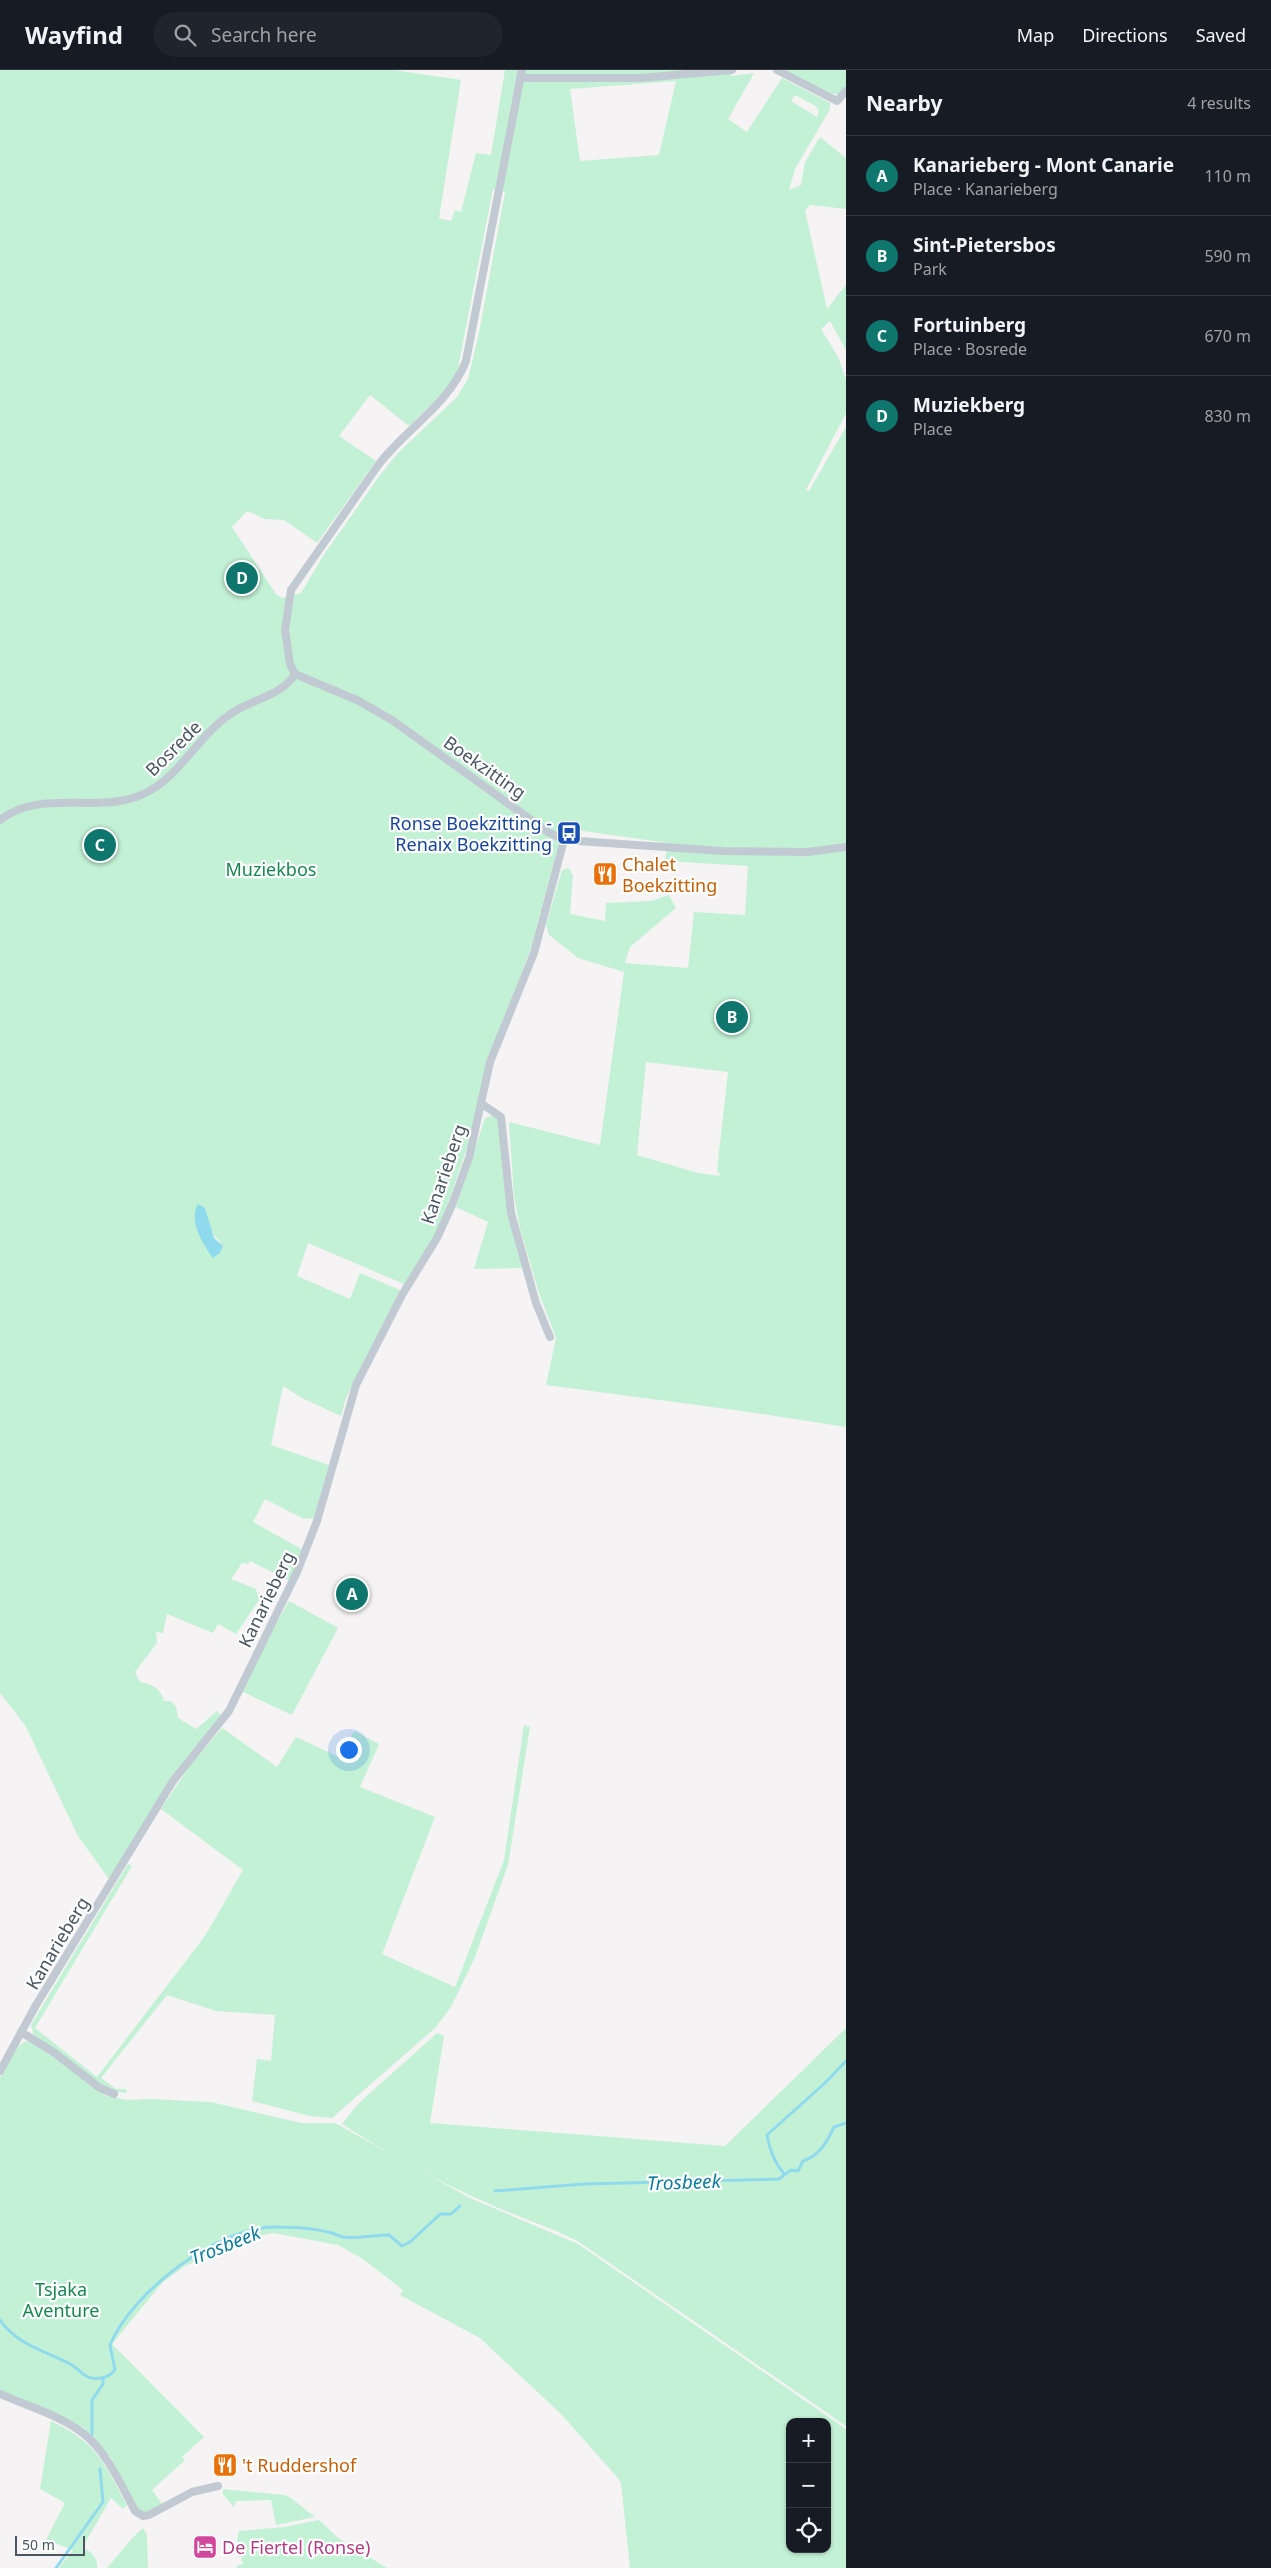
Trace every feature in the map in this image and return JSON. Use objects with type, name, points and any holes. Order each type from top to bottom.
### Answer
[{"type":"street","points":[[295,674],[290,664],[284,630],[291,590],[391,448],[447,395],[463,368],[521,74],[641,78],[732,70]]},
{"type":"street","points":[[777,70],[838,101],[846,91]]},
{"type":"street","name":"Bosrede","points":[[0,820],[18,809],[38,804],[107,803],[144,794],[175,772],[220,721],[240,708],[288,684],[295,674]]},
{"type":"street","name":"Boekzitting","points":[[295,674],[342,692],[379,712],[548,832],[564,840],[722,851],[807,852],[846,847]]},
{"type":"street","name":"Kanarieberg","points":[[0,2071],[21,2032],[173,1781],[222,1722],[297,1572],[312,1536],[356,1385],[402,1295],[437,1238],[452,1205],[469,1158],[490,1062],[537,945],[564,840]]},
{"type":"street","points":[[482,1104],[501,1117],[512,1213],[536,1303],[550,1336]]},
{"type":"street","points":[[21,2032],[52,2051],[100,2088],[114,2094]]},
{"type":"street","points":[[0,2394],[72,2425],[86,2435],[103,2454],[135,2510],[143,2516],[149,2515],[192,2492],[218,2486]]},
{"type":"green space","name":"Muziekbos","points":[[0,70],[394,70],[461,80],[439,218],[451,221],[455,210],[461,212],[476,153],[491,155],[505,70],[730,70],[731,76],[754,73],[728,119],[747,132],[782,78],[830,103],[830,109],[795,169],[789,190],[801,185],[805,162],[820,137],[846,158],[846,209],[810,205],[805,211],[827,309],[846,285],[846,350],[830,321],[821,329],[838,357],[846,380],[846,413],[806,490],[809,491],[846,427],[846,1427],[546,1385],[556,1338],[539,1293],[520,1229],[514,1196],[509,1122],[600,1145],[624,972],[578,958],[549,935],[546,925],[562,870],[569,868],[573,876],[570,914],[605,921],[606,903],[651,901],[669,895],[676,908],[630,947],[625,963],[688,968],[694,912],[745,915],[748,866],[665,861],[668,843],[563,828],[531,948],[489,1057],[467,1148],[437,1236],[404,1284],[308,1243],[297,1276],[350,1299],[360,1273],[400,1290],[346,1398],[341,1416],[302,1398],[283,1386],[271,1445],[329,1465],[314,1518],[304,1519],[265,1499],[253,1522],[303,1550],[290,1581],[250,1561],[248,1564],[242,1563],[231,1579],[256,1589],[259,1600],[236,1634],[218,1624],[213,1633],[167,1614],[163,1633],[156,1632],[157,1643],[135,1672],[140,1682],[155,1688],[161,1693],[164,1701],[170,1701],[176,1706],[178,1718],[196,1729],[217,1711],[222,1716],[109,1879],[78,1836],[25,1725],[0,1693]],"holes":[[[676,81],[659,155],[580,161],[570,89]],[[795,95],[816,106],[819,111],[817,117],[791,101]],[[493,189],[505,192],[479,333],[468,379],[457,397],[398,453],[380,475],[323,556],[301,593],[282,598],[276,594],[232,527],[247,511],[265,519],[284,520],[317,543],[376,461],[339,436],[370,395],[409,426],[450,386],[457,373]],[[646,1062],[728,1072],[717,1170],[721,1176],[698,1173],[637,1155]],[[205,1208],[212,1231],[220,1241],[220,1253],[213,1258],[204,1244],[196,1225]]]},
{"type":"green space","points":[[783,70],[846,70],[846,88],[840,94],[832,94]]},
{"type":"green space","points":[[493,1115],[498,1119],[513,1231],[522,1268],[474,1269],[488,1222],[456,1207],[485,1118]]},
{"type":"green space","points":[[289,1601],[338,1628],[292,1715],[243,1692],[264,1645]]},
{"type":"green space","points":[[524,1725],[530,1727],[508,1865],[475,1957],[451,2007],[435,2028],[332,2118],[310,2116],[252,2101],[257,2059],[271,2061],[275,2015],[216,2011],[167,1995],[101,2078],[116,2089],[126,2089],[127,2093],[115,2091],[91,2079],[33,2034],[31,2025],[128,1864],[132,1866],[35,2028],[97,2077],[205,1936],[243,1870],[161,1809],[191,1764],[222,1728],[277,1767],[296,1737],[341,1758],[354,1731],[379,1744],[360,1787],[435,1817],[382,1954],[455,1987],[504,1860]]},
{"type":"green space","points":[[846,2028],[846,2426],[579,2242],[498,2208],[431,2176],[342,2124],[359,2103],[437,2033],[444,2036],[430,2123],[725,2146]]},
{"type":"green space","name":"Tsjaka Aventure","points":[[28,2041],[34,2043],[106,2096],[127,2100],[150,2099],[211,2102],[301,2123],[335,2123],[470,2198],[578,2244],[830,2418],[786,2418],[786,2553],[831,2553],[831,2419],[846,2429],[846,2568],[630,2568],[621,2483],[561,2414],[480,2338],[400,2295],[403,2290],[363,2259],[338,2245],[273,2233],[249,2238],[185,2266],[163,2282],[112,2344],[204,2437],[182,2457],[185,2460],[152,2490],[162,2504],[147,2514],[138,2509],[111,2458],[84,2428],[0,2390],[0,2078],[11,2056],[19,2046]]},
{"type":"green space","points":[[51,2421],[67,2429],[90,2446],[105,2466],[127,2505],[123,2509],[111,2498],[82,2548],[93,2555],[97,2568],[59,2568],[73,2550],[46,2540],[65,2503],[40,2489]]},
{"type":"green space","points":[[223,2489],[284,2495],[291,2498],[315,2517],[276,2525],[271,2500],[236,2501],[234,2507],[223,2494]]},
{"type":"green space","points":[[319,2520],[338,2538],[387,2568],[237,2568],[236,2566],[243,2564],[237,2542],[239,2531],[284,2527]]},
{"type":"green space","points":[[143,2528],[147,2535],[148,2568],[107,2568],[129,2542]]},
{"type":"water","points":[[198,1204],[205,1208],[214,1238],[223,1246],[220,1253],[213,1258],[201,1239],[196,1225],[195,1210]]},
{"type":"waterway","points":[[784,2174],[773,2155],[767,2135],[825,2083],[846,2061]]},
{"type":"waterway","name":"Trosbeek","points":[[495,2191],[584,2184],[779,2179],[791,2170],[798,2171],[803,2161],[814,2156],[822,2148],[834,2127],[846,2123]]},
{"type":"waterway","name":"Trosbeek","points":[[0,2320],[7,2329],[23,2342],[72,2365],[83,2375],[95,2379],[101,2378],[115,2370],[110,2345],[121,2325],[137,2304],[179,2266],[203,2250],[228,2238],[252,2230],[289,2227],[318,2230],[343,2237],[389,2235],[402,2246],[410,2242],[441,2214],[451,2214],[460,2206]]},
{"type":"waterway","points":[[92,2434],[92,2400],[103,2384],[103,2378]]},
{"type":"waterway","points":[[56,2568],[103,2502],[100,2469]]},
{"type":"place","name":"Muziekberg","points":[[242,578]]},
{"type":"place","name":"Ronse Boekzitting - Renaix Boekzitting","points":[[569,833]]},
{"type":"place","name":"Fortuinberg","points":[[100,845]]},
{"type":"place","name":"Chalet Boekzitting","points":[[605,874]]},
{"type":"place","name":"Sint-Pietersbos","points":[[732,1017]]},
{"type":"place","name":"Kanarieberg - Mont Canarie","points":[[352,1594]]},
{"type":"place","name":"'t Ruddershof","points":[[225,2465]]},
{"type":"place","name":"De Fiertel (Ronse)","points":[[205,2547]]}]
